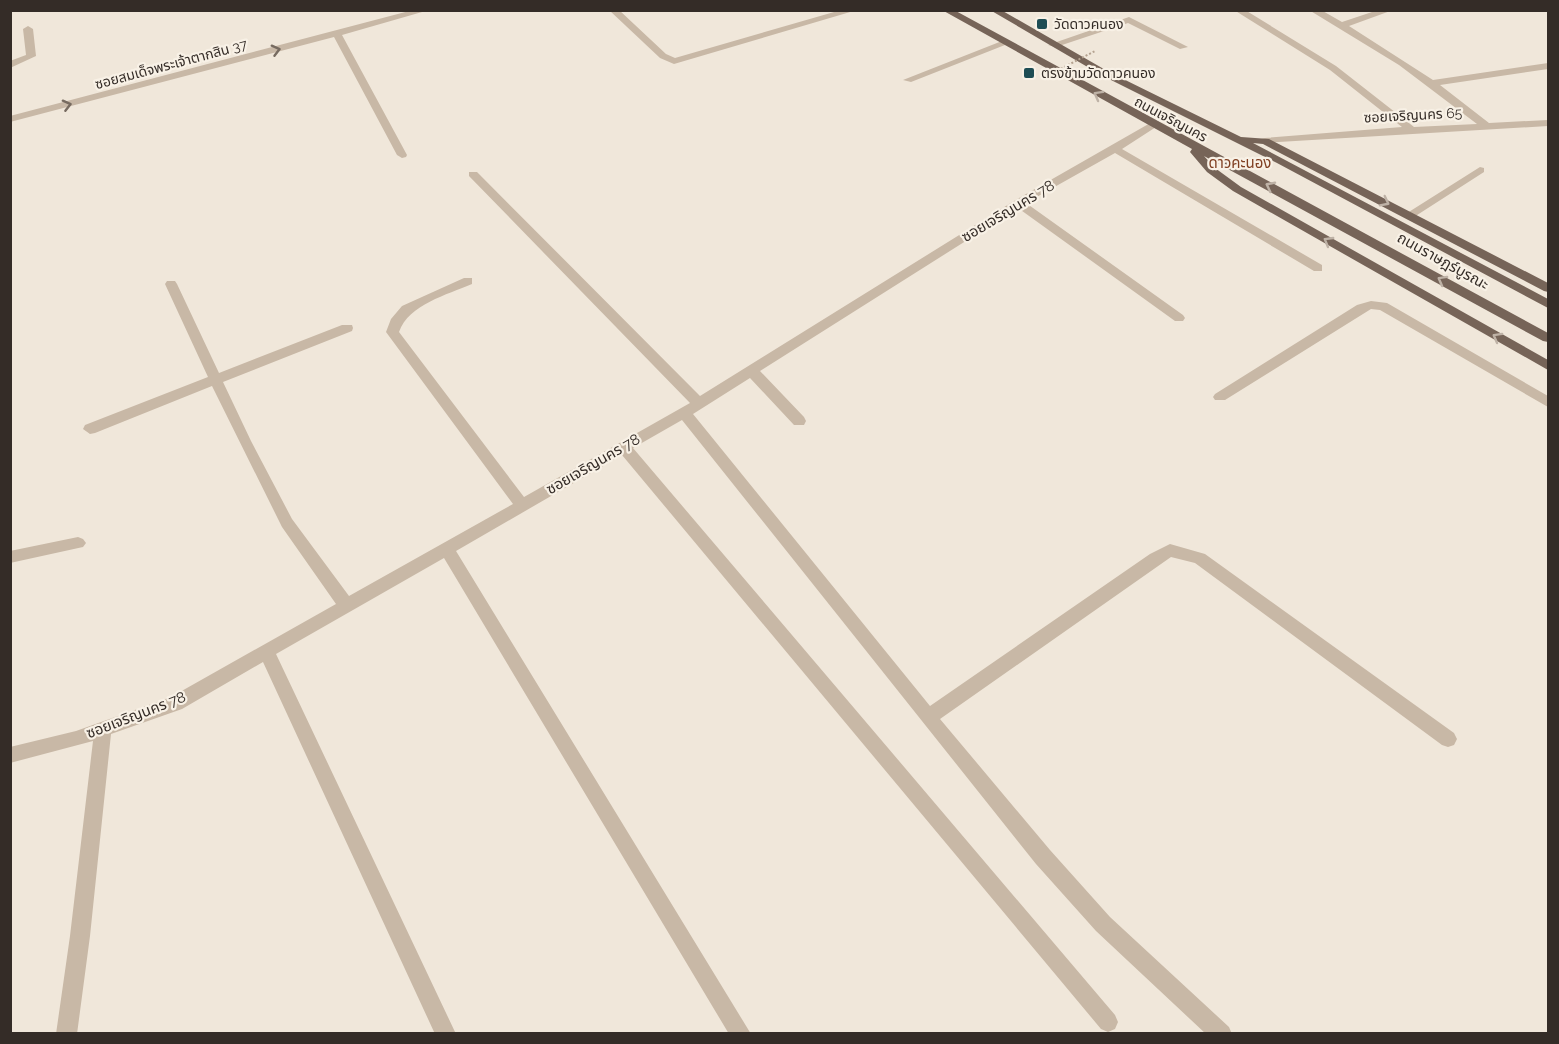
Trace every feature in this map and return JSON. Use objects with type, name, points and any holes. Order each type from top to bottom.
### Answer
[{"type":"main road","name":"ถนนเจริญนคร","points":[[946,10],[1152,125],[1322,213]]},
{"type":"main road","name":"ถนนเจริญนคร","points":[[994,10],[1053,45],[1350,198]]},
{"type":"main road","points":[[1236,139],[1265,141],[1548,288]]},
{"type":"main road","points":[[1188,144],[1210,170],[1237,189],[1548,366]]},
{"type":"main road","name":"ถนนราษฎร์บูรณะ","points":[[1350,198],[1548,304]]},
{"type":"main road","name":"ถนนราษฎร์บูรณะ","points":[[1322,213],[1548,338]]},
{"type":"street","name":"ซอยสมเด็จพระเจ้าตากสิน 37","points":[[10,119],[425,10]]},
{"type":"street","points":[[613,10],[663,56],[674,62],[853,10]]},
{"type":"street","points":[[1238,10],[1334,68],[1412,130]]},
{"type":"street","name":"ซอยเจริญนคร 65","points":[[1313,10],[1342,25],[1432,82],[1485,125]]},
{"type":"street","points":[[1342,25],[1389,10]]},
{"type":"street","points":[[1053,45],[1129,20],[1183,47]]},
{"type":"street","points":[[10,65],[31,56],[28,29]]},
{"type":"street","points":[[337,34],[402,155]]},
{"type":"street","points":[[908,80],[1005,43]]},
{"type":"street","points":[[1432,82],[1548,66]]},
{"type":"street","points":[[1485,125],[1548,123]]},
{"type":"street","name":"ซอยเจริญนคร 78","points":[[10,755],[76,739],[176,703],[691,408],[1018,203],[1116,149],[1152,125]]},
{"type":"street","name":"ซอยเจริญนคร 65","points":[[1265,141],[1485,125]]},
{"type":"street","points":[[1116,149],[1318,268]]},
{"type":"street","points":[[1410,215],[1480,170]]},
{"type":"street","points":[[473,174],[691,408],[989,793],[1102,924],[1222,1034]]},
{"type":"street","points":[[1018,203],[1179,318]]},
{"type":"street","points":[[468,282],[406,309],[397,319],[392,332],[522,505]]},
{"type":"street","points":[[171,284],[286,523],[346,605]]},
{"type":"street","points":[[1220,397],[1361,308],[1371,305],[1383,306],[1548,402]]},
{"type":"street","points":[[90,429],[347,328]]},
{"type":"street","points":[[751,370],[798,421]]},
{"type":"street","points":[[624,447],[1108,1022]]},
{"type":"street","points":[[10,557],[78,543]]},
{"type":"street","points":[[446,548],[741,1034]]},
{"type":"street","points":[[929,717],[1155,558],[1170,550],[1200,558],[1448,739]]},
{"type":"street","points":[[266,651],[446,1034]]},
{"type":"street","points":[[66,1034],[80,936],[103,729]]},
{"type":"path","points":[[1043,78],[1095,51]]},
{"type":"place","name":"วัดดาวคนอง","points":[[1042,24]]},
{"type":"place","name":"ตรงข้ามวัดดาวคนอง","points":[[1029,73]]},
{"type":"district","name":"ดาวคะนอง","points":[[1240,163]]}]
